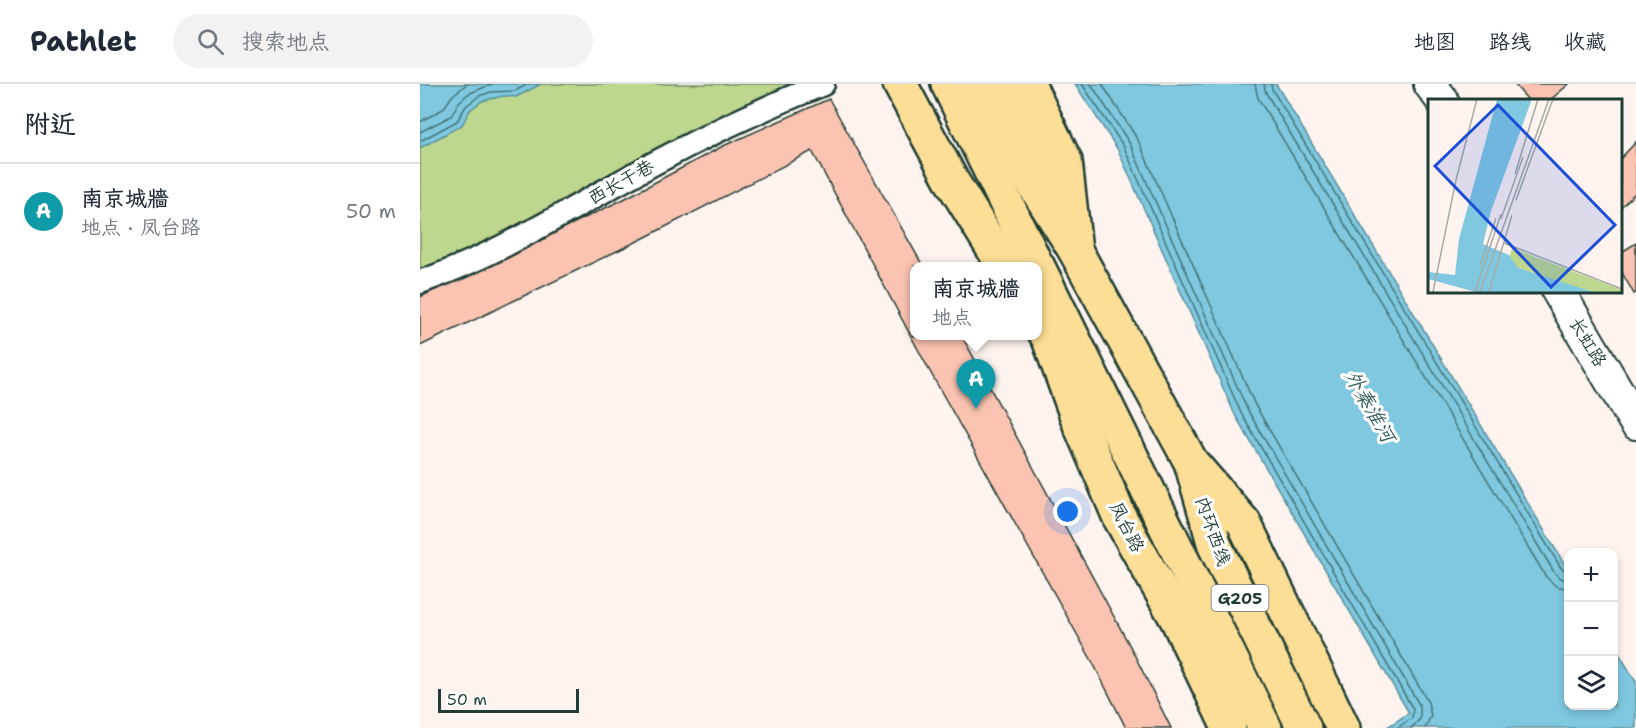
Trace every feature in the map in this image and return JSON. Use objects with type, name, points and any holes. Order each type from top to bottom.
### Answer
[{"type":"main road","points":[[900,84],[953,183],[1001,262]]},
{"type":"main road","points":[[948,84],[1034,262]]},
{"type":"main road","points":[[979,84],[1026,172],[1075,250],[1191,462],[1244,523],[1343,728]]},
{"type":"main road","points":[[1007,84],[1044,158],[1075,250]]},
{"type":"main road","points":[[1028,84],[1065,161],[1075,250]]},
{"type":"main road","points":[[1430,84],[1441,99]]},
{"type":"main road","points":[[1042,277],[1149,492]]},
{"type":"main road","name":"长虹路","points":[[1559,292],[1636,423]]},
{"type":"main road","points":[[1043,330],[1149,492]]},
{"type":"main road","name":"凤台路","points":[[1043,330],[1120,518],[1178,621],[1229,728]]},
{"type":"main road","name":"内环西线","points":[[1191,462],[1215,546],[1304,728]]},
{"type":"main road","name":"内环西线","points":[[1149,492],[1265,728]]},
{"type":"street","name":"西长干巷","points":[[420,282],[494,251],[663,158],[823,84]]},
{"type":"green space","points":[[420,84],[799,84],[552,212],[420,275]]},
{"type":"water","points":[[420,84],[541,84],[516,97],[503,96],[482,101],[470,110],[462,125],[420,148]]},
{"type":"water","name":"外秦淮河","points":[[1075,84],[1276,84],[1564,563],[1564,710],[1618,710],[1618,652],[1636,682],[1636,728],[1386,728],[1409,713],[1235,415],[1118,150]]},
{"type":"building","points":[[1514,84],[1569,84],[1551,99],[1527,99]]},
{"type":"building","points":[[829,99],[921,262],[910,262],[910,334],[812,151],[644,238],[420,346],[420,297],[622,200],[721,147]]},
{"type":"building","points":[[1636,142],[1636,192],[1621,207],[1621,158]]},
{"type":"building","points":[[1636,243],[1636,293],[1634,294],[1621,271],[1621,252]]},
{"type":"building","points":[[913,340],[964,340],[1131,648],[1171,728],[1126,728],[1092,661]]},
{"type":"place","name":"南京城牆","points":[[976,409]]}]
